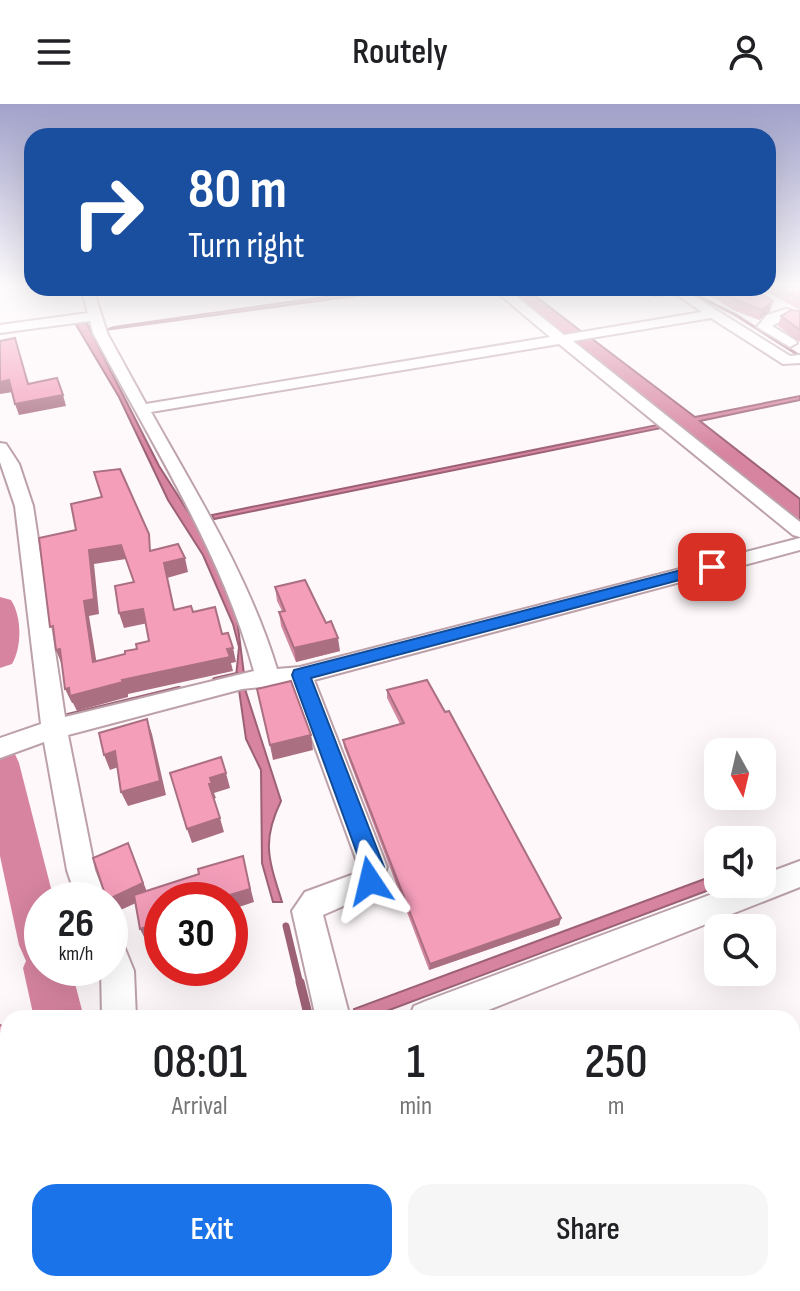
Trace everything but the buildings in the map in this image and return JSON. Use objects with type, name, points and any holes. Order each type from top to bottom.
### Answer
[{"type":"highway","points":[[0,1050],[0,1144]]},
{"type":"street","points":[[105,342],[228,568],[251,620],[267,676]]},
{"type":"street","points":[[143,409],[542,342]]},
{"type":"street","points":[[566,342],[800,531]]},
{"type":"street","points":[[758,342],[788,361],[800,359]]},
{"type":"street","points":[[0,448],[10,464],[24,506],[54,729],[85,882]]},
{"type":"street","points":[[6,746],[54,729],[267,676],[300,675],[800,544]]},
{"type":"street","points":[[300,675],[373,867],[370,881],[316,902],[307,911],[331,1010]]},
{"type":"street","points":[[447,1010],[800,874]]},
{"type":"street","points":[[118,986],[119,1010]]},
{"type":"shaded area","points":[[87,342],[96,342],[159,466],[203,535],[237,619],[244,674],[236,677],[239,647],[233,624],[203,555],[168,500],[119,397]]},
{"type":"shaded area","points":[[575,342],[597,342],[695,417],[800,396],[800,400],[700,421],[800,499],[800,522]]},
{"type":"shaded area","points":[[657,425],[661,428],[214,519],[212,515]]},
{"type":"shaded area","points":[[245,689],[281,801],[271,828],[269,851],[282,902],[273,902],[262,863],[261,770],[246,739],[239,690]]},
{"type":"shaded area","points":[[704,879],[704,892],[389,1010],[354,1010]]},
{"type":"waterway","points":[[779,342],[800,356]]},
{"type":"waterway","points":[[0,607],[3,626],[0,656]]},
{"type":"waterway","points":[[215,680],[237,675]]},
{"type":"waterway","points":[[68,716],[179,689]]},
{"type":"waterway","points":[[0,763],[27,882]]},
{"type":"waterway","points":[[286,926],[300,984]]},
{"type":"waterway","points":[[300,982],[307,1010]]},
{"type":"waterway","points":[[51,986],[57,1010]]},
{"type":"route","points":[[370,881],[373,867],[300,675],[712,567]]}]
